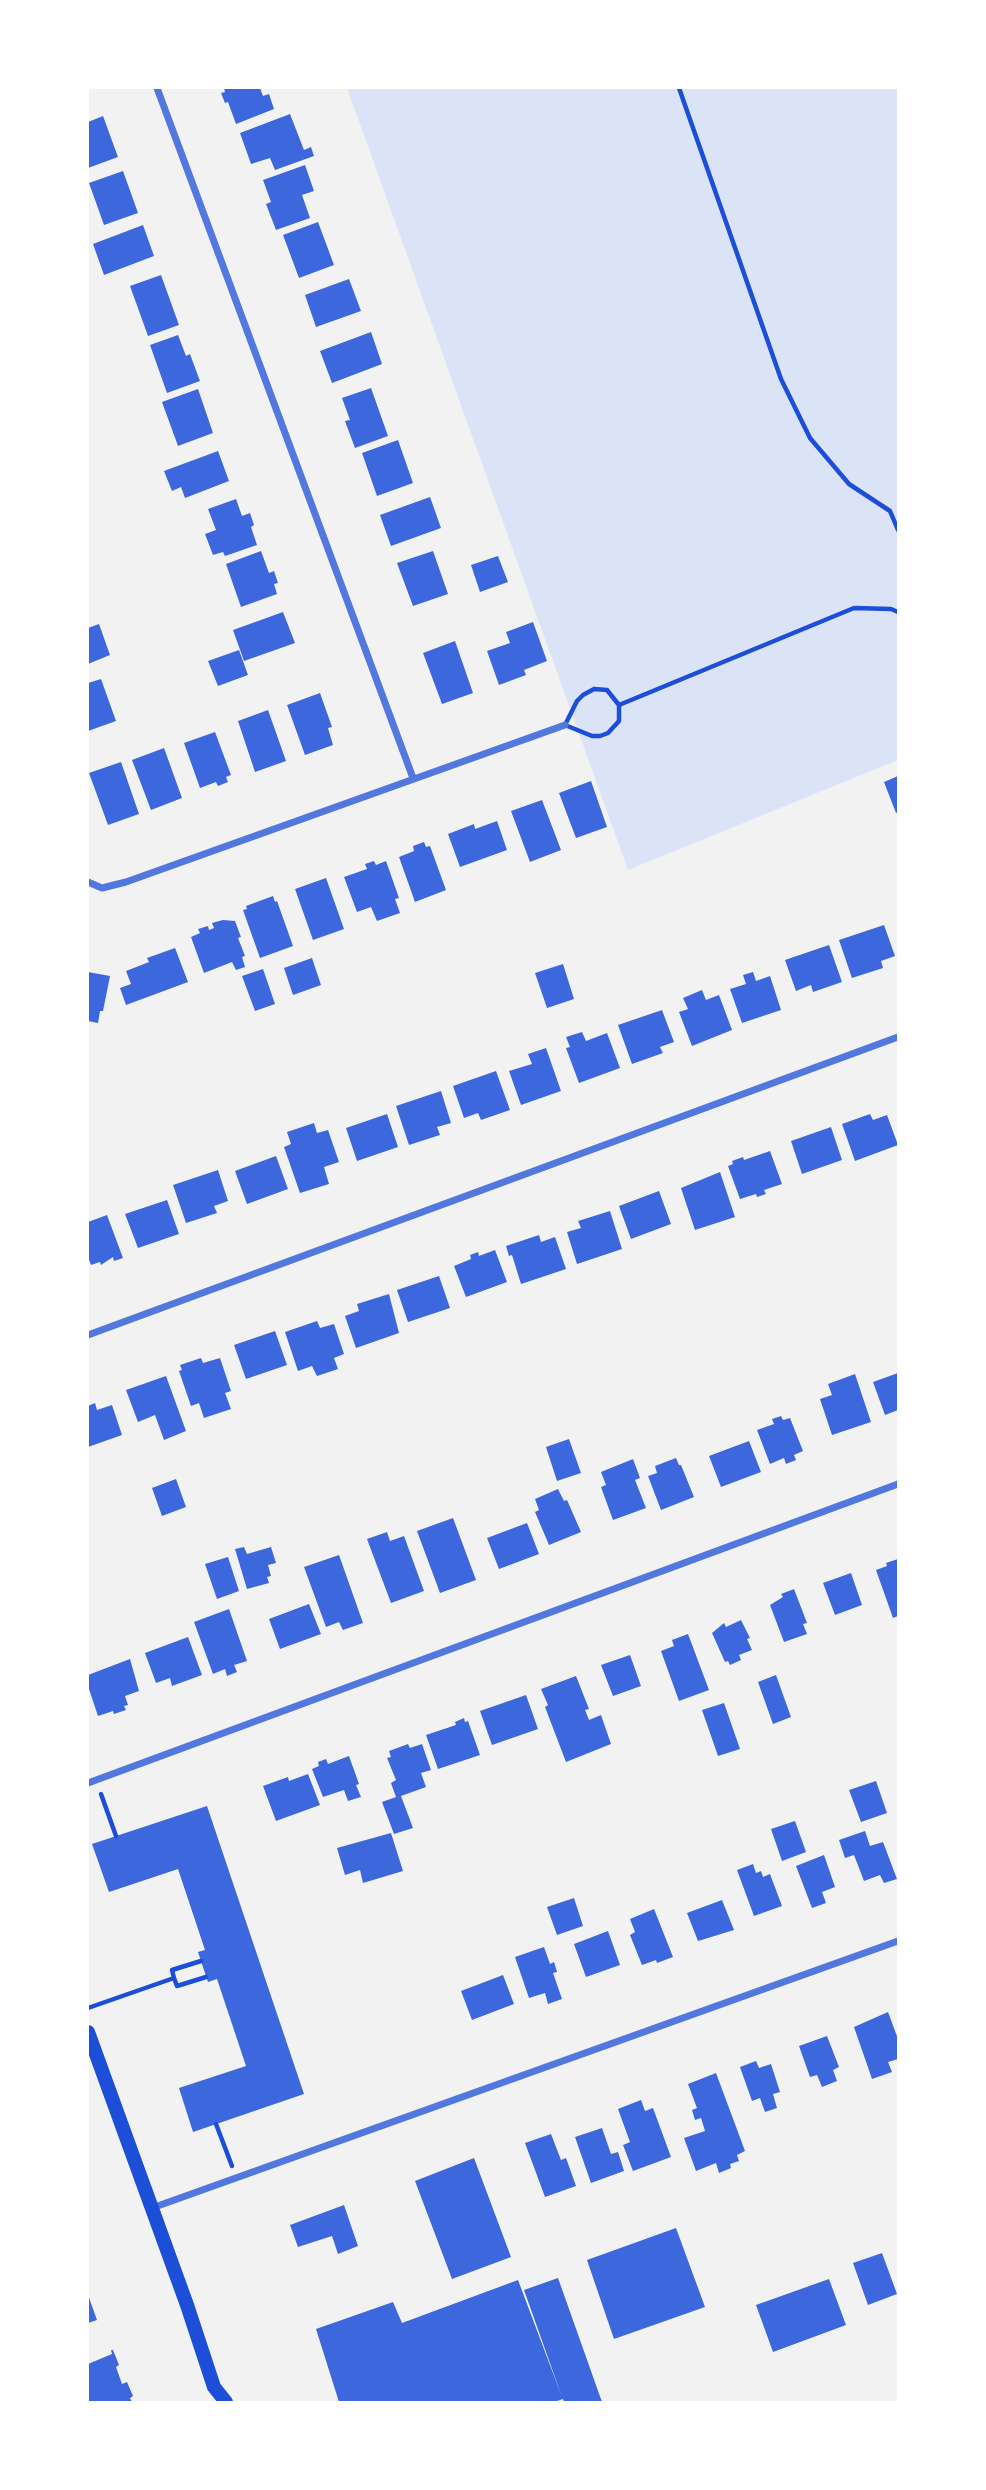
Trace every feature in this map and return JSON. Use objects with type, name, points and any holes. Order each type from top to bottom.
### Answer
[{"type":"main road","points":[[88,2032],[214,2387],[226,2403]]},
{"type":"main road","points":[[213,2403],[214,2387]]},
{"type":"street","points":[[157,88],[413,778]]},
{"type":"street","points":[[88,882],[102,887],[127,882],[565,725]]},
{"type":"street","points":[[88,1335],[898,1037]]},
{"type":"street","points":[[88,1783],[898,1484]]},
{"type":"street","points":[[152,2208],[898,1941]]},
{"type":"path","points":[[679,88],[781,379],[804,426],[810,438],[849,484],[890,511],[898,530]]},
{"type":"path","points":[[890,511],[898,508]]},
{"type":"path","points":[[619,705],[854,608],[891,609],[898,612]]},
{"type":"path","points":[[594,689],[607,690],[619,705],[619,721],[608,733],[600,736],[592,736],[565,725],[577,701],[594,689]]},
{"type":"path","points":[[96,1780],[116,1836]]},
{"type":"path","points":[[201,1961],[172,1970],[174,1978],[177,1986],[206,1977]]},
{"type":"path","points":[[88,2008],[174,1978]]},
{"type":"path","points":[[216,2124],[236,2178]]},
{"type":"shaded area","points":[[347,88],[898,88],[898,760],[628,870]]},
{"type":"building","points":[[224,88],[260,88],[263,96],[269,94],[274,109],[236,124],[228,102],[225,103],[221,93],[225,92]]},
{"type":"building","points":[[290,114],[304,150],[311,147],[314,156],[275,170],[270,158],[251,164],[240,133]]},
{"type":"building","points":[[103,116],[118,157],[88,168],[88,122]]},
{"type":"building","points":[[305,165],[314,191],[302,195],[310,218],[276,230],[266,204],[271,202],[263,180]]},
{"type":"building","points":[[123,171],[138,213],[104,225],[89,183]]},
{"type":"building","points":[[318,222],[334,265],[299,278],[283,235]]},
{"type":"building","points":[[143,225],[154,256],[104,275],[93,244]]},
{"type":"building","points":[[161,275],[179,325],[148,336],[130,286]]},
{"type":"building","points":[[349,279],[361,311],[316,327],[305,295]]},
{"type":"building","points":[[371,332],[382,364],[332,383],[320,351]]},
{"type":"building","points":[[178,335],[186,356],[190,354],[200,381],[167,393],[150,345]]},
{"type":"building","points":[[371,388],[388,436],[355,448],[345,421],[350,420],[342,398]]},
{"type":"building","points":[[198,389],[213,433],[178,446],[162,402]]},
{"type":"building","points":[[398,440],[413,483],[377,496],[362,453]]},
{"type":"building","points":[[218,451],[229,481],[185,498],[181,487],[172,491],[164,471]]},
{"type":"building","points":[[430,497],[441,528],[391,546],[380,515]]},
{"type":"building","points":[[236,499],[242,516],[250,513],[257,545],[225,556],[223,552],[213,555],[205,534],[216,530],[208,509]]},
{"type":"building","points":[[261,551],[269,573],[274,571],[278,583],[274,584],[277,594],[241,607],[226,564]]},
{"type":"building","points":[[433,551],[448,594],[413,606],[397,563]]},
{"type":"building","points":[[498,556],[508,582],[480,592],[471,565]]},
{"type":"building","points":[[283,612],[295,643],[244,661],[233,630]]},
{"type":"building","points":[[533,622],[547,661],[524,670],[526,675],[499,685],[487,651],[510,643],[506,632]]},
{"type":"building","points":[[99,624],[110,655],[88,664],[88,628]]},
{"type":"building","points":[[455,641],[473,693],[442,704],[423,653]]},
{"type":"building","points":[[239,650],[248,675],[218,686],[208,661]]},
{"type":"building","points":[[101,679],[116,721],[88,731],[88,683]]},
{"type":"building","points":[[320,693],[332,727],[328,728],[333,745],[305,755],[287,705]]},
{"type":"building","points":[[268,710],[286,761],[255,772],[238,721]]},
{"type":"building","points":[[215,732],[231,775],[226,777],[228,782],[218,786],[216,782],[200,788],[184,743]]},
{"type":"building","points":[[164,748],[182,798],[151,810],[132,760]]},
{"type":"building","points":[[121,762],[139,814],[108,825],[89,773]]},
{"type":"building","points":[[898,776],[898,812],[896,813],[884,782]]},
{"type":"building","points":[[591,781],[607,827],[576,838],[559,793]]},
{"type":"building","points":[[542,800],[561,850],[530,862],[511,811]]},
{"type":"building","points":[[497,821],[507,850],[460,867],[448,834],[474,824],[475,829]]},
{"type":"building","points":[[424,842],[426,847],[430,846],[446,890],[415,902],[399,857],[414,851],[413,846]]},
{"type":"building","points":[[374,861],[376,865],[386,861],[399,898],[395,899],[400,913],[377,921],[371,907],[357,912],[344,877],[367,869],[365,864]]},
{"type":"building","points":[[326,878],[344,929],[313,940],[295,889]]},
{"type":"building","points":[[273,896],[293,946],[260,958],[243,910],[247,909],[246,906]]},
{"type":"building","points":[[235,921],[241,937],[238,938],[245,956],[242,957],[245,967],[236,970],[232,962],[204,973],[191,937],[200,933],[198,929],[208,926],[209,930],[214,928],[212,923]]},
{"type":"building","points":[[884,925],[895,956],[881,961],[883,968],[852,978],[839,940]]},
{"type":"building","points":[[829,945],[842,982],[813,992],[811,985],[796,991],[785,960]]},
{"type":"building","points":[[175,948],[188,982],[126,1005],[120,988],[131,984],[126,971],[149,962],[147,958]]},
{"type":"building","points":[[312,958],[321,985],[293,995],[284,968]]},
{"type":"building","points":[[563,964],[574,999],[547,1008],[535,973]]},
{"type":"building","points":[[263,969],[275,1004],[255,1011],[242,976]]},
{"type":"building","points":[[88,972],[110,976],[98,1023],[88,1021]]},
{"type":"building","points":[[753,972],[756,981],[770,976],[781,1010],[742,1023],[730,989],[746,984],[743,975]]},
{"type":"building","points":[[702,990],[706,1000],[719,995],[732,1030],[692,1046],[679,1012],[688,1009],[683,998]]},
{"type":"building","points":[[662,1010],[674,1042],[660,1047],[663,1053],[632,1064],[618,1025]]},
{"type":"building","points":[[582,1032],[586,1041],[607,1033],[620,1068],[579,1083],[566,1048],[570,1047],[566,1037]]},
{"type":"building","points":[[546,1048],[561,1091],[521,1105],[509,1071],[532,1064],[528,1054]]},
{"type":"building","points":[[496,1071],[510,1110],[481,1120],[478,1113],[464,1118],[453,1086]]},
{"type":"building","points":[[441,1091],[451,1123],[437,1127],[440,1135],[409,1145],[396,1106]]},
{"type":"building","points":[[387,1114],[398,1147],[357,1161],[346,1128]]},
{"type":"building","points":[[870,1114],[873,1120],[887,1115],[898,1145],[855,1161],[842,1124]]},
{"type":"building","points":[[314,1123],[317,1133],[328,1130],[339,1162],[324,1167],[329,1184],[300,1193],[284,1147],[291,1144],[287,1132]]},
{"type":"building","points":[[831,1127],[842,1160],[802,1174],[791,1141]]},
{"type":"building","points":[[770,1151],[782,1184],[764,1190],[766,1194],[740,1199],[728,1166],[733,1164],[732,1161],[743,1157],[744,1160]]},
{"type":"building","points":[[276,1156],[288,1189],[247,1204],[235,1171]]},
{"type":"building","points":[[218,1170],[228,1201],[214,1206],[217,1213],[186,1223],[173,1185]]},
{"type":"building","points":[[720,1172],[735,1217],[695,1230],[681,1188]]},
{"type":"building","points":[[659,1191],[671,1224],[631,1239],[619,1206]]},
{"type":"building","points":[[167,1200],[179,1234],[138,1248],[125,1214]]},
{"type":"building","points":[[610,1211],[622,1249],[577,1264],[567,1232],[581,1228],[578,1221]]},
{"type":"building","points":[[107,1215],[123,1258],[114,1261],[113,1257],[101,1265],[100,1262],[91,1265],[88,1257],[88,1222]]},
{"type":"building","points":[[539,1235],[541,1242],[555,1237],[566,1269],[521,1284],[512,1255],[509,1256],[506,1246]]},
{"type":"building","points":[[495,1250],[507,1282],[466,1297],[454,1266],[471,1259],[470,1255],[478,1252],[479,1256]]},
{"type":"building","points":[[439,1276],[450,1308],[408,1322],[397,1290]]},
{"type":"building","points":[[389,1294],[399,1333],[356,1348],[345,1316],[359,1311],[357,1304]]},
{"type":"building","points":[[317,1321],[320,1328],[334,1324],[344,1354],[334,1358],[338,1369],[317,1376],[312,1366],[298,1371],[285,1332]]},
{"type":"building","points":[[275,1331],[287,1365],[246,1379],[234,1345]]},
{"type":"building","points":[[201,1358],[203,1363],[220,1358],[231,1391],[225,1393],[231,1409],[204,1418],[199,1403],[191,1406],[179,1371],[182,1370],[180,1365]]},
{"type":"building","points":[[898,1373],[898,1410],[885,1415],[873,1382]]},
{"type":"building","points":[[855,1374],[871,1422],[832,1435],[820,1399],[832,1395],[828,1384]]},
{"type":"building","points":[[166,1376],[186,1431],[164,1440],[155,1415],[138,1422],[126,1390]]},
{"type":"building","points":[[95,1403],[97,1410],[112,1405],[122,1435],[88,1447],[88,1406]]},
{"type":"building","points":[[781,1416],[783,1420],[790,1418],[803,1451],[794,1455],[796,1460],[786,1464],[784,1458],[770,1464],[757,1430],[774,1424],[772,1419]]},
{"type":"building","points":[[569,1439],[581,1473],[557,1481],[546,1447]]},
{"type":"building","points":[[749,1441],[761,1472],[721,1487],[709,1456]]},
{"type":"building","points":[[676,1458],[694,1497],[661,1510],[648,1476],[657,1473],[655,1466]]},
{"type":"building","points":[[633,1459],[640,1478],[635,1480],[646,1508],[613,1520],[601,1487],[606,1485],[601,1472]]},
{"type":"building","points":[[176,1479],[186,1507],[162,1516],[152,1488]]},
{"type":"building","points":[[558,1489],[564,1501],[567,1500],[581,1532],[549,1545],[535,1512],[539,1510],[535,1499]]},
{"type":"building","points":[[453,1518],[476,1580],[440,1593],[417,1531]]},
{"type":"building","points":[[527,1523],[539,1554],[499,1569],[487,1538]]},
{"type":"building","points":[[387,1532],[390,1541],[404,1536],[424,1591],[391,1603],[367,1539]]},
{"type":"building","points":[[244,1547],[247,1554],[271,1547],[276,1563],[268,1565],[271,1576],[267,1577],[269,1583],[247,1589],[235,1549]]},
{"type":"building","points":[[339,1555],[363,1623],[343,1630],[339,1622],[326,1627],[304,1567]]},
{"type":"building","points":[[228,1557],[239,1591],[217,1599],[205,1564]]},
{"type":"building","points":[[898,1559],[898,1616],[893,1618],[876,1570]]},
{"type":"building","points":[[851,1573],[862,1605],[835,1615],[823,1583]]},
{"type":"building","points":[[794,1589],[807,1623],[803,1624],[807,1634],[784,1642],[770,1605],[783,1597],[781,1594]]},
{"type":"building","points":[[309,1604],[321,1634],[280,1649],[269,1619]]},
{"type":"building","points":[[229,1609],[247,1661],[234,1665],[237,1672],[227,1676],[225,1669],[213,1674],[194,1622]]},
{"type":"building","points":[[741,1620],[750,1638],[747,1639],[752,1650],[739,1655],[741,1660],[730,1665],[728,1661],[725,1662],[712,1633],[724,1623],[726,1627]]},
{"type":"building","points":[[688,1634],[709,1690],[679,1701],[661,1651],[674,1646],[672,1640]]},
{"type":"building","points":[[188,1637],[202,1675],[172,1686],[170,1678],[156,1683],[145,1653]]},
{"type":"building","points":[[630,1655],[641,1686],[613,1696],[601,1665]]},
{"type":"building","points":[[130,1659],[139,1691],[125,1696],[128,1705],[124,1706],[126,1710],[98,1716],[88,1686],[88,1675]]},
{"type":"building","points":[[776,1675],[791,1717],[773,1724],[758,1682]]},
{"type":"building","points":[[576,1676],[589,1709],[585,1710],[589,1720],[601,1715],[611,1744],[566,1762],[541,1689]]},
{"type":"building","points":[[526,1695],[538,1729],[492,1745],[480,1711]]},
{"type":"building","points":[[724,1703],[740,1749],[718,1756],[702,1710]]},
{"type":"building","points":[[464,1718],[465,1722],[468,1721],[480,1755],[438,1769],[426,1735],[456,1725],[455,1722]]},
{"type":"building","points":[[408,1744],[410,1748],[422,1744],[431,1770],[421,1773],[426,1787],[401,1796],[413,1828],[394,1834],[382,1802],[396,1797],[391,1783],[396,1780],[387,1758],[391,1757],[389,1751]]},
{"type":"building","points":[[349,1756],[361,1797],[348,1801],[344,1790],[323,1797],[312,1769],[319,1766],[318,1762],[326,1759],[328,1764]]},
{"type":"building","points":[[308,1774],[320,1805],[276,1821],[263,1786],[288,1777],[289,1781]]},
{"type":"building","points":[[876,1781],[887,1813],[861,1822],[849,1790]]},
{"type":"building","points":[[207,1806],[304,2094],[193,2132],[179,2088],[246,2066],[217,1979],[208,1982],[198,1952],[205,1950],[178,1869],[109,1892],[92,1844]]},
{"type":"building","points":[[795,1821],[806,1852],[782,1861],[771,1829]]},
{"type":"building","points":[[865,1831],[870,1846],[883,1842],[897,1879],[884,1883],[880,1875],[864,1881],[854,1855],[845,1858],[839,1840]]},
{"type":"building","points":[[391,1833],[403,1871],[363,1883],[360,1870],[345,1875],[337,1848]]},
{"type":"building","points":[[824,1855],[835,1887],[822,1892],[826,1903],[812,1908],[796,1866]]},
{"type":"building","points":[[753,1864],[756,1873],[761,1871],[763,1877],[770,1874],[782,1906],[754,1916],[737,1870]]},
{"type":"building","points":[[574,1898],[583,1926],[557,1935],[547,1907]]},
{"type":"building","points":[[722,1900],[734,1930],[698,1941],[687,1913]]},
{"type":"building","points":[[654,1909],[673,1957],[642,1965],[630,1935],[635,1932],[630,1919]]},
{"type":"building","points":[[608,1931],[620,1965],[586,1977],[574,1944]]},
{"type":"building","points":[[544,1947],[550,1964],[554,1962],[557,1972],[553,1973],[562,1999],[548,2004],[545,1993],[529,1998],[515,1957]]},
{"type":"building","points":[[503,1975],[514,2004],[472,2020],[461,1991]]},
{"type":"building","points":[[888,2012],[898,2039],[898,2059],[888,2062],[892,2072],[872,2079],[854,2027]]},
{"type":"building","points":[[827,2036],[839,2067],[833,2070],[837,2081],[822,2087],[817,2075],[810,2077],[799,2046]]},
{"type":"building","points":[[756,2061],[759,2068],[771,2064],[780,2092],[773,2094],[777,2108],[765,2112],[760,2098],[752,2101],[740,2067]]},
{"type":"building","points":[[716,2073],[745,2151],[737,2155],[739,2161],[730,2164],[731,2168],[719,2173],[716,2163],[696,2171],[684,2138],[705,2131],[701,2118],[695,2120],[692,2110],[697,2108],[688,2084]]},
{"type":"building","points":[[641,2100],[645,2111],[653,2108],[671,2157],[633,2171],[623,2145],[630,2142],[618,2109]]},
{"type":"building","points":[[602,2128],[611,2154],[618,2152],[624,2171],[591,2183],[575,2137]]},
{"type":"building","points":[[551,2134],[561,2160],[566,2158],[576,2186],[545,2197],[525,2143]]},
{"type":"building","points":[[474,2158],[511,2257],[452,2279],[415,2181]]},
{"type":"building","points":[[344,2205],[358,2246],[338,2254],[332,2236],[298,2247],[290,2225]]},
{"type":"building","points":[[676,2228],[705,2307],[614,2339],[587,2260]]},
{"type":"building","points":[[882,2253],[897,2294],[868,2305],[853,2263]]},
{"type":"building","points":[[558,2278],[602,2402],[564,2402],[563,2399],[554,2402],[339,2402],[316,2329],[393,2302],[402,2323],[518,2280],[562,2397],[524,2290]]},
{"type":"building","points":[[829,2279],[846,2325],[773,2352],[756,2305]]},
{"type":"building","points":[[88,2295],[97,2320],[88,2323]]},
{"type":"building","points":[[111,2350],[119,2365],[116,2367],[122,2384],[127,2382],[133,2396],[130,2398],[132,2402],[88,2402],[88,2364],[112,2354]]}]
